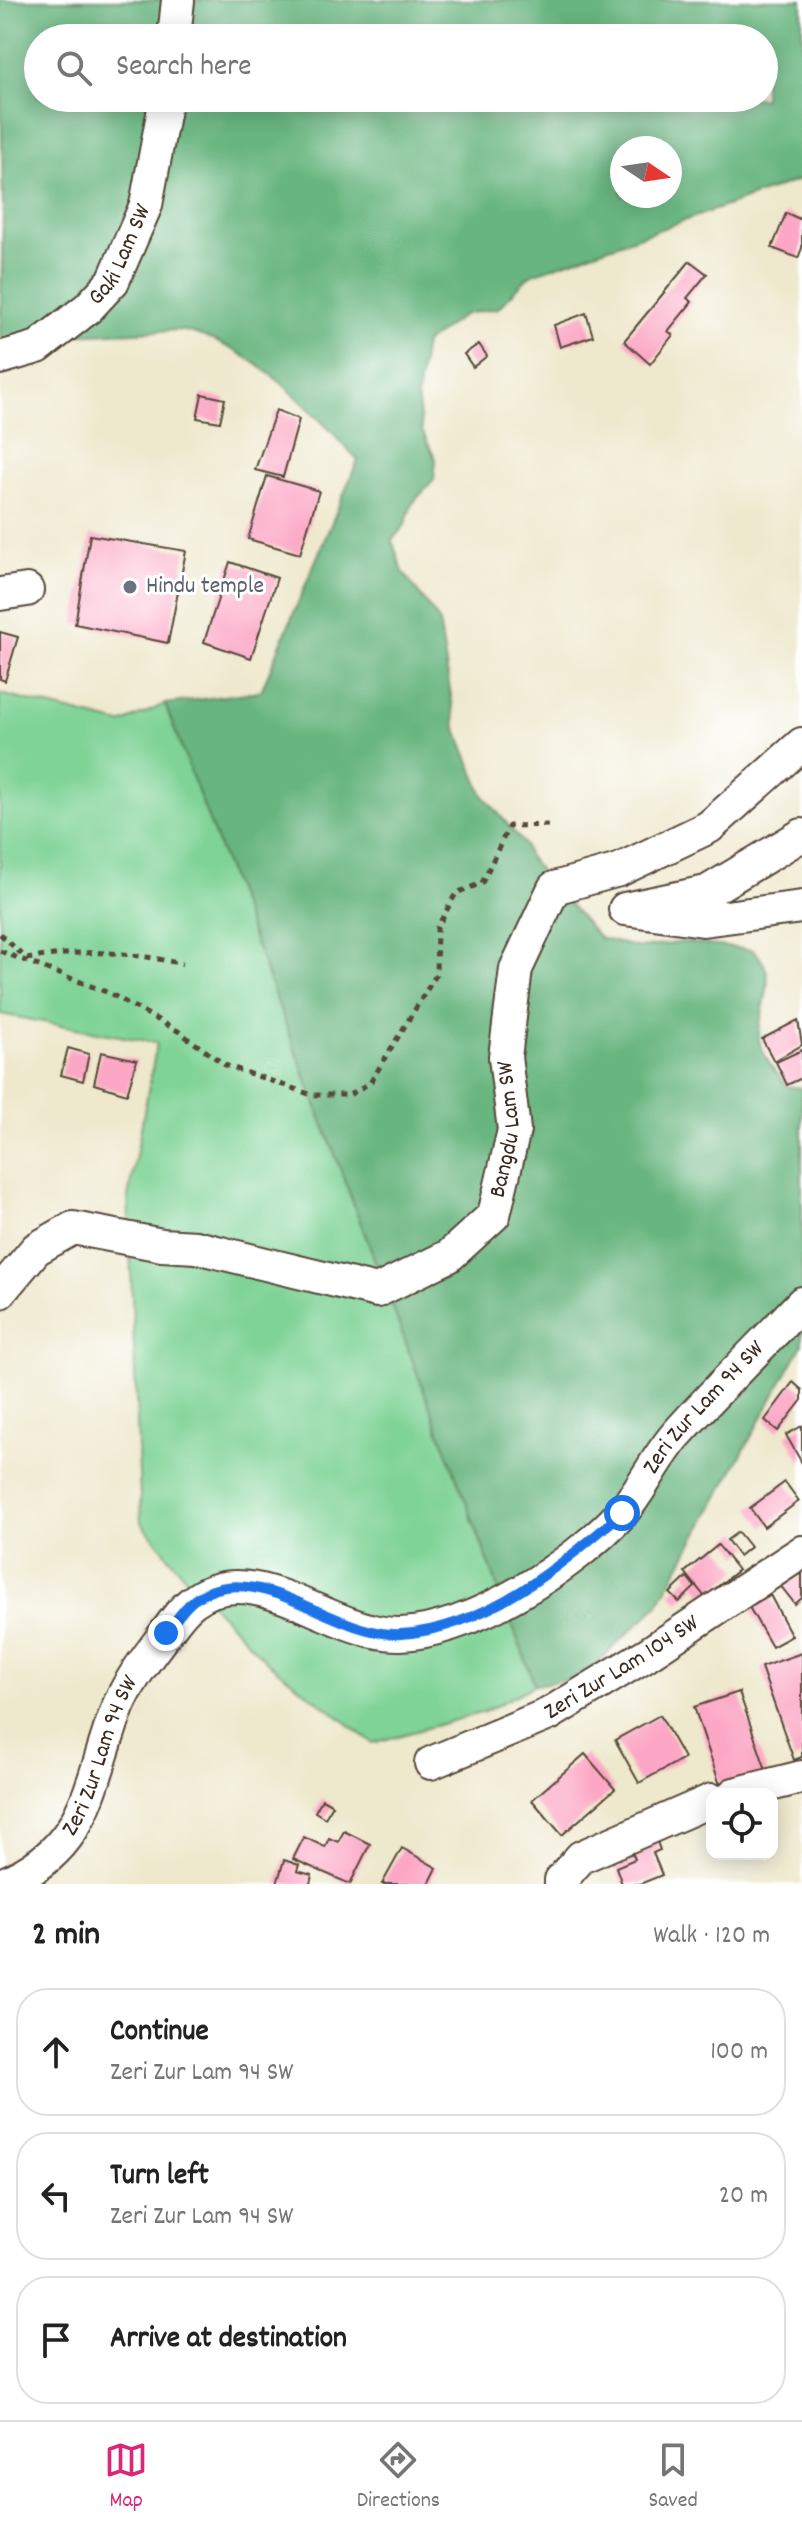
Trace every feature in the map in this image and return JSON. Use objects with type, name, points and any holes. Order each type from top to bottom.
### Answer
[{"type":"street","points":[[175,24],[178,0]]},
{"type":"street","name":"Gaki Lam SW","points":[[0,358],[38,347],[88,308],[113,281],[146,205],[163,112]]},
{"type":"street","name":"Bangdu Lam SW","points":[[0,1292],[36,1249],[73,1228],[162,1245],[196,1247],[377,1291],[449,1256],[494,1215],[514,1130],[505,1057],[516,969],[554,888],[619,870],[709,827],[802,744]]},
{"type":"street","points":[[802,835],[707,892],[625,909],[703,920],[802,907]]},
{"type":"street","name":"Zeri Zur Lam 94 SW","points":[[3,1884],[47,1858],[83,1816],[115,1713],[136,1672],[194,1600],[221,1589],[248,1587],[279,1594],[357,1629],[401,1634],[458,1621],[501,1602],[562,1564],[622,1513],[662,1452],[802,1303]]},
{"type":"street","name":"Zeri Zur Lam 104 SW","points":[[431,1763],[549,1714],[646,1655],[802,1552]]},
{"type":"street","points":[[758,1788],[802,1777]]},
{"type":"street","points":[[561,1884],[581,1857],[706,1803]]},
{"type":"path","points":[[0,951],[109,993],[178,1031],[225,1065],[312,1095],[349,1095],[370,1083],[436,975],[437,928],[456,893],[482,883],[509,826],[553,825]]},
{"type":"path","points":[[0,934],[27,959]]},
{"type":"path","points":[[27,959],[78,950],[152,957],[182,964]]},
{"type":"green space","points":[[0,0],[802,0],[802,179],[530,275],[498,308],[465,314],[425,343],[417,396],[422,431],[436,460],[434,479],[412,504],[405,525],[392,540],[403,572],[439,621],[456,728],[483,795],[524,844],[529,858],[599,938],[640,948],[684,942],[753,950],[762,960],[768,981],[760,1045],[787,1086],[802,1088],[802,1345],[658,1605],[597,1663],[569,1679],[535,1685],[165,704],[261,691],[358,460],[279,381],[234,350],[209,338],[181,330],[0,338],[3,218]]},
{"type":"green space","points":[[0,694],[121,724],[165,704],[535,1685],[484,1712],[373,1743],[267,1662],[185,1577],[141,1522],[128,1198],[157,1043],[0,1014]]},
{"type":"building","points":[[786,213],[802,220],[802,248],[798,258],[772,248]]},
{"type":"building","points":[[690,261],[707,274],[687,298],[692,302],[668,331],[673,335],[650,364],[624,341]]},
{"type":"building","points":[[586,313],[593,336],[560,347],[554,325]]},
{"type":"building","points":[[479,344],[487,356],[473,367],[464,354]]},
{"type":"building","points":[[202,394],[225,399],[220,422],[197,418]]},
{"type":"building","points":[[276,410],[299,419],[283,477],[255,470]]},
{"type":"building","points":[[267,476],[319,491],[300,554],[248,539]]},
{"type":"building","name":"Hindu temple","points":[[90,535],[186,551],[168,643],[75,624]]},
{"type":"building","points":[[230,562],[277,578],[251,658],[204,642]]},
{"type":"building","points":[[0,632],[18,637],[5,681],[0,679]]},
{"type":"building","points":[[798,1020],[802,1045],[774,1061],[762,1039]]},
{"type":"building","points":[[68,1048],[89,1054],[83,1081],[61,1075]]},
{"type":"building","points":[[802,1050],[802,1078],[787,1085],[776,1062]]},
{"type":"building","points":[[101,1052],[137,1060],[127,1094],[94,1084]]},
{"type":"building","points":[[793,1382],[802,1390],[802,1400],[778,1431],[765,1420]]},
{"type":"building","points":[[802,1426],[802,1463],[786,1435]]},
{"type":"building","points":[[785,1482],[799,1501],[764,1527],[750,1508]]},
{"type":"building","points":[[738,1532],[750,1547],[739,1556],[727,1540]]},
{"type":"building","points":[[718,1545],[738,1570],[705,1597],[685,1572]]},
{"type":"building","points":[[802,1569],[802,1598],[795,1604],[780,1585]]},
{"type":"building","points":[[687,1577],[695,1587],[679,1602],[670,1593]]},
{"type":"building","points":[[770,1595],[792,1636],[772,1647],[749,1607]]},
{"type":"building","points":[[802,1653],[802,1757],[794,1760],[761,1667]]},
{"type":"building","points":[[739,1692],[767,1773],[721,1788],[694,1707]]},
{"type":"building","points":[[660,1715],[684,1758],[639,1783],[615,1740]]},
{"type":"building","points":[[585,1754],[615,1789],[562,1835],[532,1800]]},
{"type":"building","points":[[322,1799],[333,1805],[325,1818],[315,1812]]},
{"type":"building","points":[[344,1831],[370,1844],[350,1884],[293,1859],[304,1837],[325,1847],[329,1838],[338,1842]]},
{"type":"building","points":[[655,1836],[660,1850],[653,1853],[662,1875],[640,1884],[622,1884],[616,1867],[635,1859],[629,1846]]},
{"type":"building","points":[[402,1848],[437,1868],[429,1884],[382,1884]]},
{"type":"building","points":[[284,1860],[299,1865],[297,1871],[312,1875],[310,1884],[277,1884]]},
{"type":"place","name":"Hindu temple","points":[[130,587]]},
{"type":"route","points":[[166,1633],[194,1600],[221,1589],[248,1587],[279,1594],[357,1629],[401,1634],[458,1621],[501,1602],[562,1564],[622,1513]]}]
